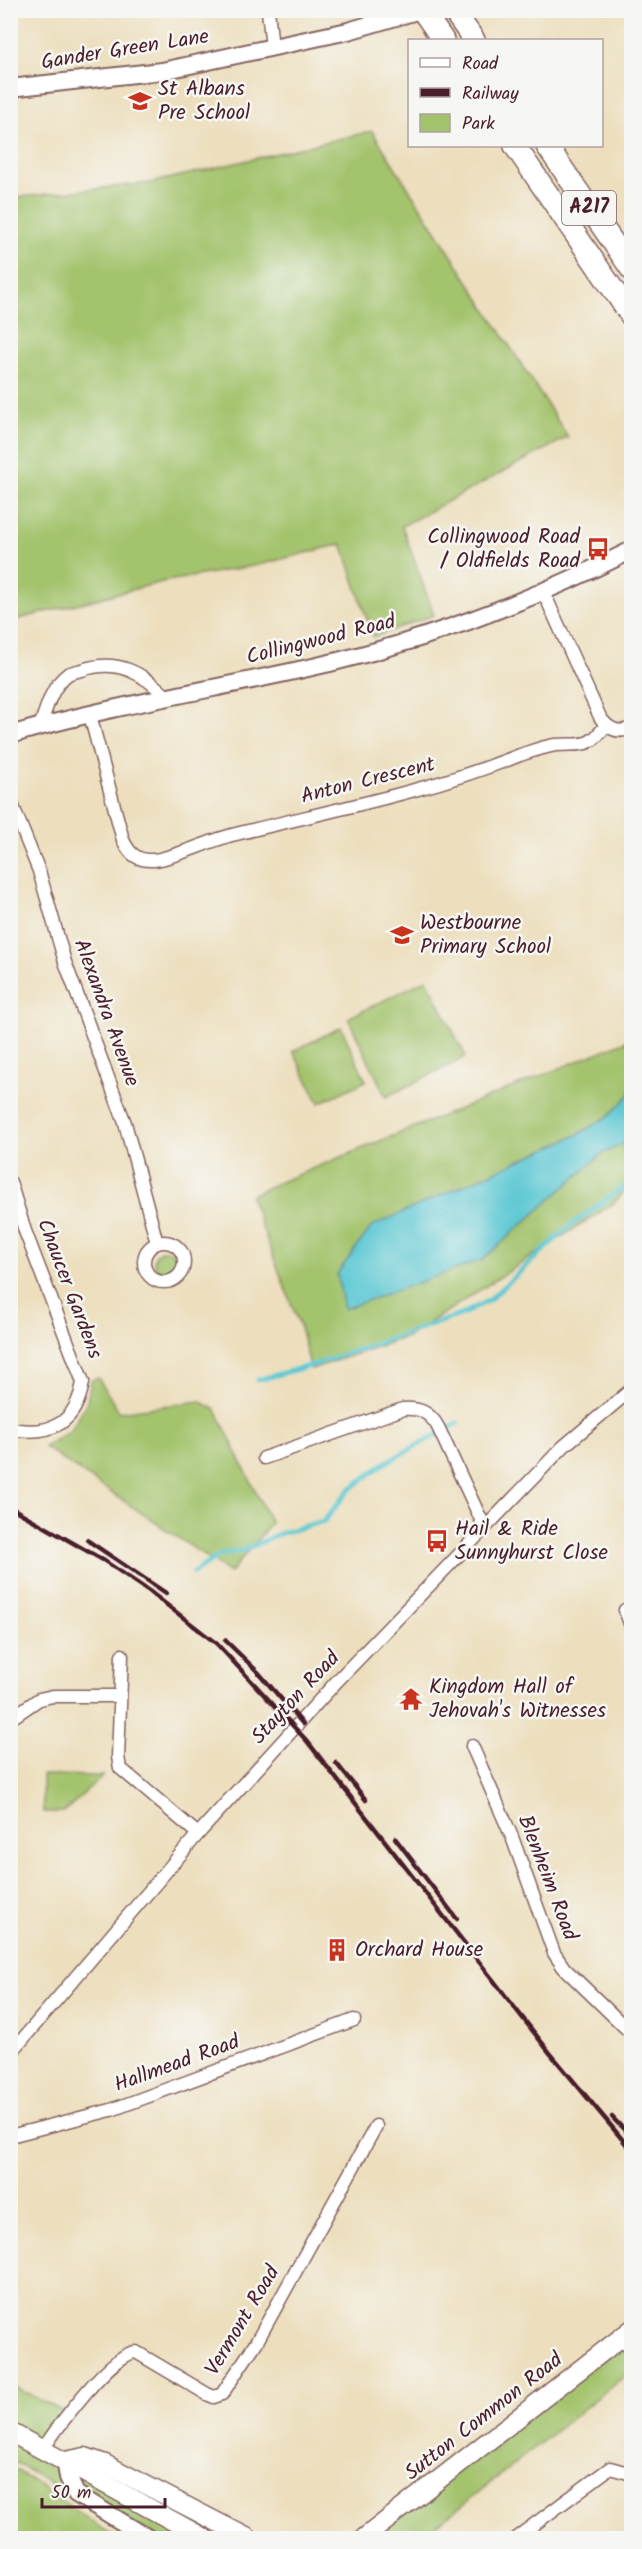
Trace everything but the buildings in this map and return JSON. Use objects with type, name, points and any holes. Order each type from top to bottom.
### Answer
[{"type":"highway","points":[[421,10],[442,39]]},
{"type":"highway","points":[[453,10],[473,39]]},
{"type":"highway","name":"A217","points":[[516,147],[632,317]]},
{"type":"highway","name":"A217","points":[[548,147],[632,270]]},
{"type":"main road","name":"Sutton Common Road","points":[[364,2538],[627,2339]]},
{"type":"main road","points":[[10,2432],[204,2538]]},
{"type":"main road","points":[[65,2461],[85,2457],[105,2464],[248,2538]]},
{"type":"street","points":[[268,10],[272,48]]},
{"type":"street","name":"Gander Green Lane","points":[[10,88],[162,71],[348,32],[421,10]]},
{"type":"street","name":"Collingwood Road","points":[[10,735],[40,726],[255,680],[366,653],[430,633],[543,591],[632,550]]},
{"type":"street","points":[[543,591],[606,725],[621,732],[632,728]]},
{"type":"street","points":[[40,726],[50,697],[68,674],[94,666],[125,667],[150,680],[168,698]]},
{"type":"street","name":"Anton Crescent","points":[[90,715],[123,840],[128,851],[135,857],[146,860],[158,860],[213,840],[472,774],[537,749],[588,744],[606,725]]},
{"type":"street","name":"Alexandra Avenue","points":[[10,799],[39,871],[72,981],[125,1122],[157,1242]]},
{"type":"street","name":"Chaucer Gardens","points":[[10,1182],[25,1231],[83,1382],[81,1399],[67,1420],[51,1429],[26,1431],[10,1429]]},
{"type":"street","name":"Stayton Road","points":[[10,2054],[198,1834],[338,1680],[564,1446],[632,1389]]},
{"type":"street","points":[[264,1458],[403,1409],[421,1410],[433,1418],[438,1427],[485,1528]]},
{"type":"street","points":[[625,1610],[632,1629]]},
{"type":"street","points":[[122,1656],[118,1757],[120,1768],[198,1834]]},
{"type":"street","points":[[10,1719],[39,1700],[53,1696],[120,1696]]},
{"type":"street","name":"Blenheim Road","points":[[472,1746],[512,1837],[554,1953],[564,1968],[632,2034]]},
{"type":"street","name":"Hallmead Road","points":[[10,2136],[111,2110],[354,2020]]},
{"type":"street","name":"Vermont Road","points":[[43,2449],[60,2424],[89,2390],[121,2357],[130,2352],[136,2352],[207,2394],[214,2397],[222,2394],[256,2343],[376,2126]]},
{"type":"street","points":[[65,2461],[68,2477],[76,2493],[148,2538]]},
{"type":"street","points":[[518,2538],[610,2468],[632,2474]]},
{"type":"green space","points":[[372,131],[568,437],[402,526],[434,615],[373,637],[342,544],[258,565],[162,582],[11,621],[11,198],[150,183]]},
{"type":"green space","points":[[427,979],[466,1057],[386,1097],[348,1018]]},
{"type":"green space","points":[[341,1027],[366,1081],[319,1103],[293,1051]]},
{"type":"green space","points":[[631,1039],[631,1184],[614,1203],[409,1336],[311,1369],[299,1324],[250,1196]]},
{"type":"green space","points":[[165,1250],[173,1253],[176,1261],[173,1269],[165,1272],[157,1269],[154,1261],[157,1253]]},
{"type":"green space","points":[[98,1378],[119,1412],[200,1401],[216,1410],[271,1523],[230,1573],[44,1447],[71,1430],[87,1402],[91,1380]]},
{"type":"green space","points":[[42,1775],[103,1776],[64,1812],[43,1812]]},
{"type":"green space","points":[[631,2332],[631,2371],[421,2538],[382,2538],[386,2526]]},
{"type":"green space","points":[[10,2385],[66,2413],[43,2445],[11,2428]]},
{"type":"green space","points":[[10,2437],[61,2464],[68,2489],[58,2488],[11,2460]]},
{"type":"green space","points":[[11,2467],[90,2521],[117,2538],[11,2538]]},
{"type":"green space","points":[[71,2468],[198,2538],[155,2538],[80,2491]]},
{"type":"water","points":[[631,1093],[631,1140],[602,1154],[482,1260],[344,1309],[337,1274],[372,1226],[577,1135],[609,1116]]},
{"type":"waterway","points":[[258,1380],[316,1364],[463,1314],[489,1300],[570,1226],[632,1181]]},
{"type":"waterway","points":[[193,1573],[220,1555],[244,1550],[281,1533],[324,1521],[350,1489],[385,1463],[458,1423]]},
{"type":"railway","points":[[10,1507],[103,1560],[149,1591],[217,1644],[307,1741],[550,2053],[632,2151]]},
{"type":"railway","points":[[87,1540],[166,1593]]},
{"type":"railway","points":[[225,1640],[258,1672],[303,1724]]},
{"type":"railway","points":[[336,1763],[366,1800]]},
{"type":"railway","points":[[395,1838],[457,1919]]},
{"type":"railway","points":[[612,2117],[632,2138]]},
{"type":"place","name":"St Albans Pre School","points":[[140,101]]},
{"type":"place","name":"Collingwood Road / Oldfields Road","points":[[598,549]]},
{"type":"place","name":"Westbourne Primary School","points":[[402,935]]},
{"type":"place","name":"Hail & Ride Sunnyhurst Close","points":[[437,1541]]},
{"type":"place","name":"Kingdom Hall of Jehovah's Witnesses","points":[[411,1699]]},
{"type":"place","name":"Orchard House","points":[[337,1950]]}]
